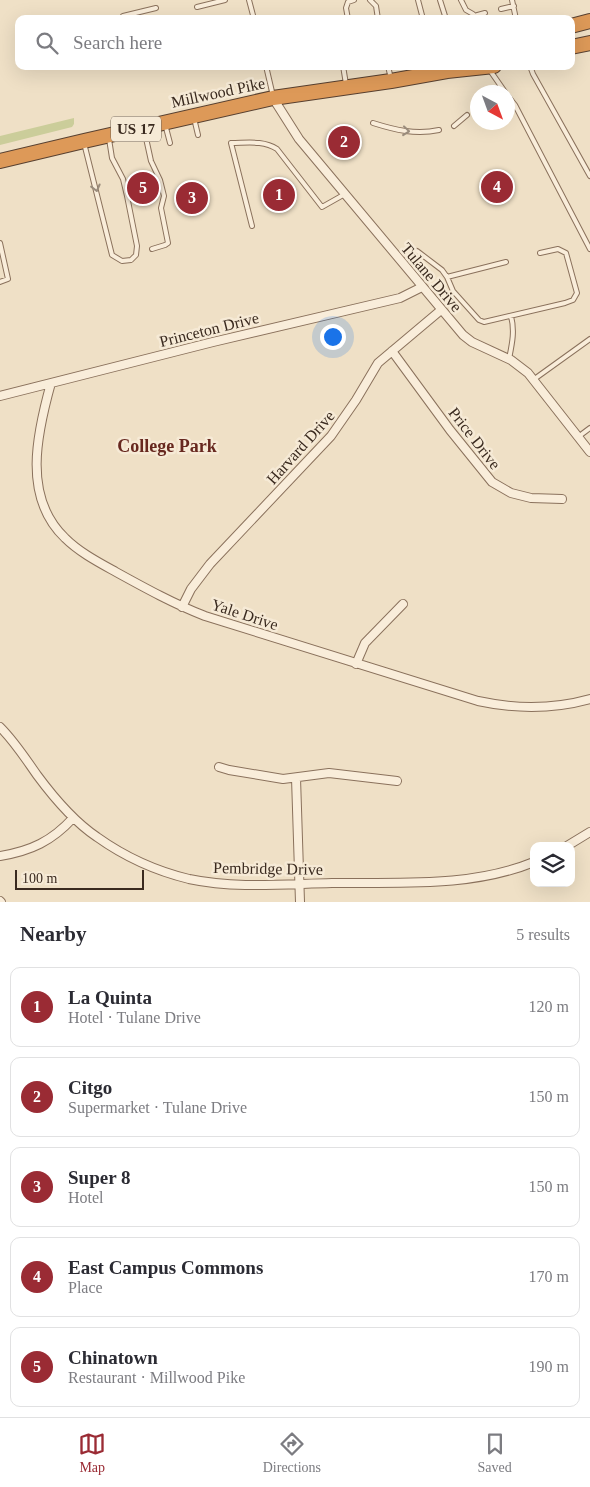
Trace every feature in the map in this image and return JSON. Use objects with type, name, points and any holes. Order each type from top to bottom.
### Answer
[{"type":"highway","points":[[575,25],[590,21]]},
{"type":"highway","points":[[575,47],[590,43]]},
{"type":"highway","name":"Millwood Pike","points":[[0,161],[273,98],[391,81],[419,71],[436,70]]},
{"type":"street","name":"Tulane Drive","points":[[273,98],[299,139],[463,335],[472,342],[509,359],[528,373],[590,452]]},
{"type":"street","name":"Princeton Drive","points":[[0,396],[212,342],[400,298],[422,286]]},
{"type":"street","name":"Harvard Drive","points":[[182,607],[191,589],[210,564],[331,436],[356,400],[378,363],[441,310]]},
{"type":"street","name":"Price Drive","points":[[392,351],[450,430],[492,482],[511,493],[538,499],[562,499]]},
{"type":"street","name":"Yale Drive","points":[[51,383],[44,407],[36,452],[38,490],[49,518],[65,539],[139,585],[182,607],[251,631],[478,701],[498,705],[529,707],[590,699]]},
{"type":"street","points":[[356,664],[366,642],[403,604]]},
{"type":"street","name":"Pembridge Drive","points":[[0,728],[15,743],[59,803],[73,818],[96,837],[118,851],[141,863],[165,872],[218,883],[255,885],[300,884],[459,880],[506,872],[530,863]]},
{"type":"street","points":[[219,767],[265,776],[296,778],[330,773],[397,781]]},
{"type":"street","points":[[296,778],[300,902]]},
{"type":"street","points":[[0,856],[17,853],[49,840],[73,818]]},
{"type":"street","points":[[573,842],[590,832]]},
{"type":"lane","points":[[197,7],[225,0]]},
{"type":"lane","points":[[249,0],[253,15]]},
{"type":"lane","points":[[347,15],[346,8],[348,2],[354,0]]},
{"type":"lane","points":[[370,0],[376,6],[377,15]]},
{"type":"lane","points":[[418,0],[422,15]]},
{"type":"lane","points":[[440,0],[445,15]]},
{"type":"lane","points":[[461,0],[466,10],[472,15]]},
{"type":"lane","points":[[512,0],[515,15]]},
{"type":"lane","points":[[501,9],[514,6]]},
{"type":"lane","points":[[127,15],[156,8]]},
{"type":"lane","points":[[480,15],[485,13]]},
{"type":"lane","points":[[267,70],[273,98]]},
{"type":"lane","points":[[344,70],[347,87]]},
{"type":"lane","points":[[389,70],[391,81]]},
{"type":"lane","points":[[493,70],[501,85]]},
{"type":"lane","points":[[532,70],[590,176]]},
{"type":"lane","points":[[515,105],[590,249]]},
{"type":"lane","points":[[454,126],[466,115]]},
{"type":"lane","points":[[194,116],[198,135]]},
{"type":"lane","points":[[164,122],[170,143]]},
{"type":"lane","points":[[373,122],[395,130],[419,132],[439,130]]},
{"type":"lane","points":[[143,127],[151,161],[160,180],[164,196],[161,208],[168,243],[165,246],[152,249]]},
{"type":"lane","points":[[84,141],[112,255],[122,261],[131,260],[136,255],[137,246],[127,196],[122,179],[112,158],[109,135]]},
{"type":"lane","points":[[252,226],[231,143],[258,142],[270,144],[277,149],[322,207],[345,194]]},
{"type":"lane","points":[[0,243],[8,279],[0,282]]},
{"type":"lane","points":[[417,250],[442,270],[453,291],[479,320],[484,322],[574,300],[577,293],[566,253],[558,249],[540,253]]},
{"type":"lane","points":[[447,277],[506,262]]},
{"type":"lane","points":[[509,359],[513,338],[511,316]]},
{"type":"lane","points":[[533,380],[590,339]]},
{"type":"lane","points":[[578,437],[590,428]]},
{"type":"green space","points":[[74,118],[72,127],[0,145],[0,136]]},
{"type":"place","name":"Citgo","points":[[344,142]]},
{"type":"place","name":"East Campus Commons","points":[[497,187]]},
{"type":"place","name":"Chinatown","points":[[143,188]]},
{"type":"place","name":"La Quinta","points":[[279,195]]},
{"type":"place","name":"Super 8","points":[[192,198]]},
{"type":"district","name":"College Park","points":[[167,446]]}]
